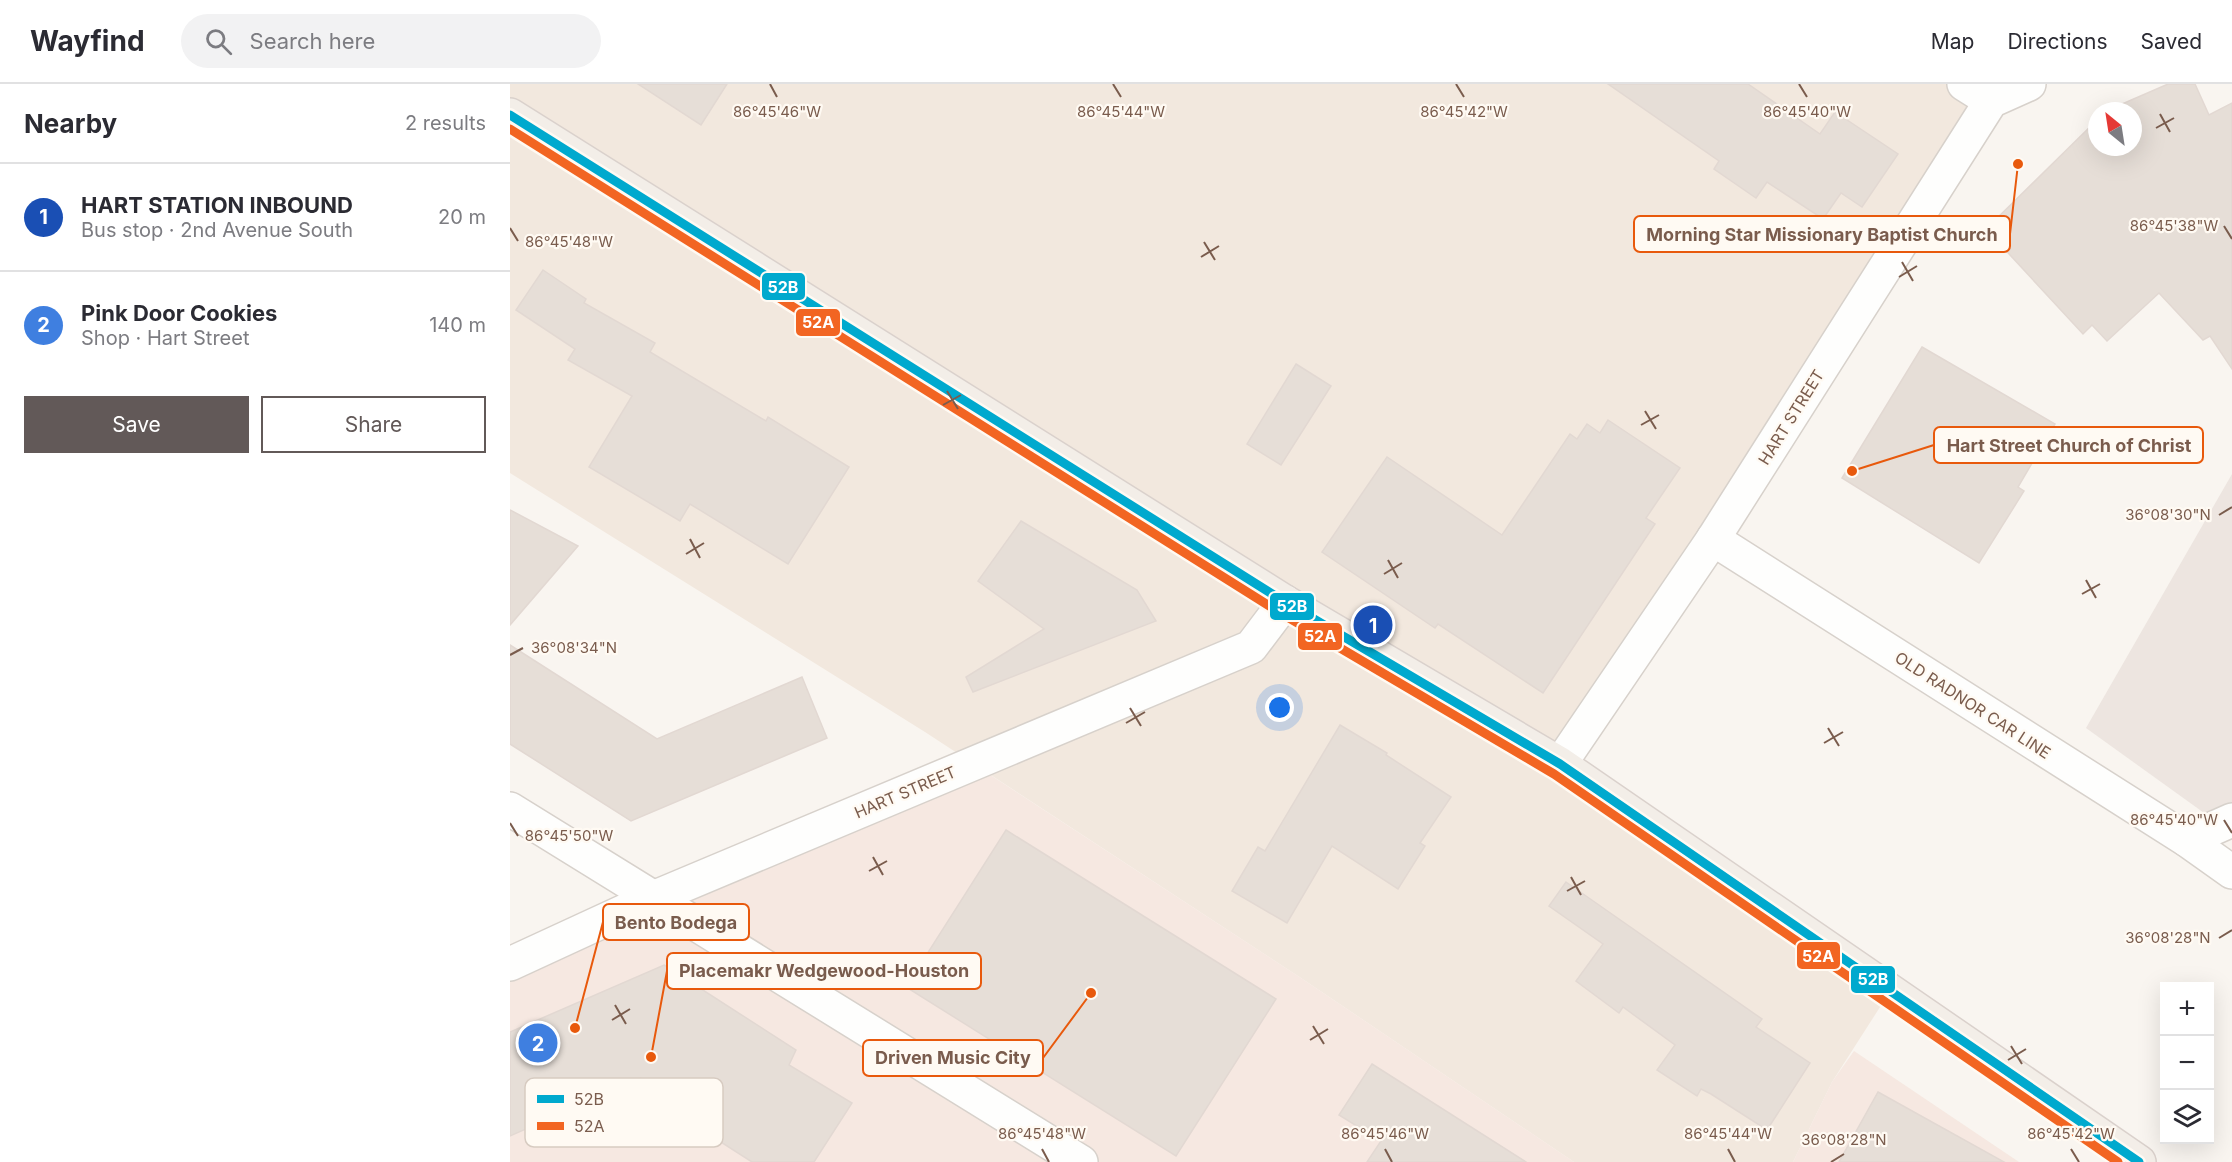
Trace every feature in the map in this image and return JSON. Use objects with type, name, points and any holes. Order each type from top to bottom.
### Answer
[{"type":"main road","points":[[510,115],[1285,602],[1560,764],[2139,1162]]},
{"type":"street","name":"HART STREET","points":[[1560,764],[1713,539],[1978,92],[2029,84]]},
{"type":"street","name":"OLD RADNOR CAR LINE","points":[[1713,539],[2187,840],[2232,872]]},
{"type":"street","name":"HART STREET","points":[[510,964],[653,898],[1251,647],[1285,602]]},
{"type":"street","points":[[510,808],[1081,1162]]},
{"type":"street","points":[[2187,840],[2232,820]]},
{"type":"shaded area","points":[[510,84],[1964,84],[1991,101],[1560,764],[1889,993],[1832,1082],[1793,1162],[1574,1162],[1301,978],[925,732],[510,473]]},
{"type":"shaded area","points":[[2232,474],[2232,833],[2086,728]]},
{"type":"shaded area","points":[[972,763],[1301,978],[1574,1162],[510,1162],[510,965]]},
{"type":"shaded area","points":[[1854,1051],[2019,1162],[1793,1162],[1832,1082]]},
{"type":"building","points":[[638,84],[727,84],[701,125]]},
{"type":"building","points":[[1608,84],[1748,84],[1820,134],[1835,112],[1898,154],[1862,207],[1841,193],[1823,219],[1767,182],[1756,198],[1714,169],[1719,161]]},
{"type":"building","points":[[2168,84],[2195,84],[2209,115],[2232,103],[2232,369],[2210,336],[2203,340],[2159,293],[2107,341],[2092,325],[2083,334],[1986,229],[2088,129],[2088,156],[2142,156],[2142,102],[2127,102]]},
{"type":"building","points":[[543,270],[586,299],[584,303],[655,343],[650,352],[766,421],[768,417],[849,467],[788,564],[690,504],[680,521],[589,467],[632,396],[568,360],[575,349],[516,310]]},
{"type":"building","points":[[1922,347],[2055,424],[2018,487],[2024,491],[1979,563],[1842,478]]},
{"type":"building","points":[[1296,364],[1331,386],[1281,465],[1247,444]]},
{"type":"building","points":[[1608,420],[1680,468],[1646,518],[1655,524],[1543,693],[1438,624],[1435,628],[1322,552],[1387,457],[1502,535],[1570,434],[1577,439],[1587,424],[1600,433]]},
{"type":"building","points":[[510,510],[578,546],[510,625]]},
{"type":"building","points":[[1021,521],[1137,590],[1156,621],[973,692],[966,677],[1044,629],[978,581]]},
{"type":"building","points":[[510,645],[657,739],[802,677],[827,738],[631,821],[510,744]]},
{"type":"building","points":[[1340,725],[1387,753],[1386,755],[1451,797],[1420,843],[1425,846],[1398,889],[1332,846],[1287,923],[1232,891],[1258,847],[1265,851]]},
{"type":"building","points":[[1006,830],[1276,999],[1176,1156],[906,987]]},
{"type":"building","points":[[1566,882],[1762,1019],[1756,1027],[1810,1063],[1767,1130],[1711,1094],[1701,1089],[1697,1096],[1657,1070],[1675,1045],[1623,1007],[1619,1013],[1576,981],[1603,944],[1549,906]]},
{"type":"building","points":[[664,965],[796,1050],[789,1065],[852,1103],[814,1162],[752,1162],[723,1143],[723,1078],[525,1078],[525,1129],[510,1136],[510,1032]]},
{"type":"building","points":[[1372,1064],[1526,1162],[1367,1162],[1381,1141],[1339,1115]]},
{"type":"building","points":[[1878,1092],[2004,1162],[1839,1162]]},
{"type":"transit line","name":"52B","points":[[510,115],[1285,602],[1560,764],[2139,1162]]},
{"type":"transit line","name":"52A","points":[[510,129],[1279,612],[1554,774],[2118,1162]]},
{"type":"place","name":"Morning Star Missionary Baptist Church","points":[[2018,164]]},
{"type":"place","name":"Hart Street Church of Christ","points":[[1852,471]]},
{"type":"place","name":"HART STATION INBOUND","points":[[1373,625]]},
{"type":"place","name":"Driven Music City","points":[[1091,993]]},
{"type":"place","name":"Bento Bodega","points":[[575,1028]]},
{"type":"place","name":"Pink Door Cookies","points":[[538,1043]]},
{"type":"place","name":"Placemakr Wedgewood-Houston","points":[[651,1057]]}]
